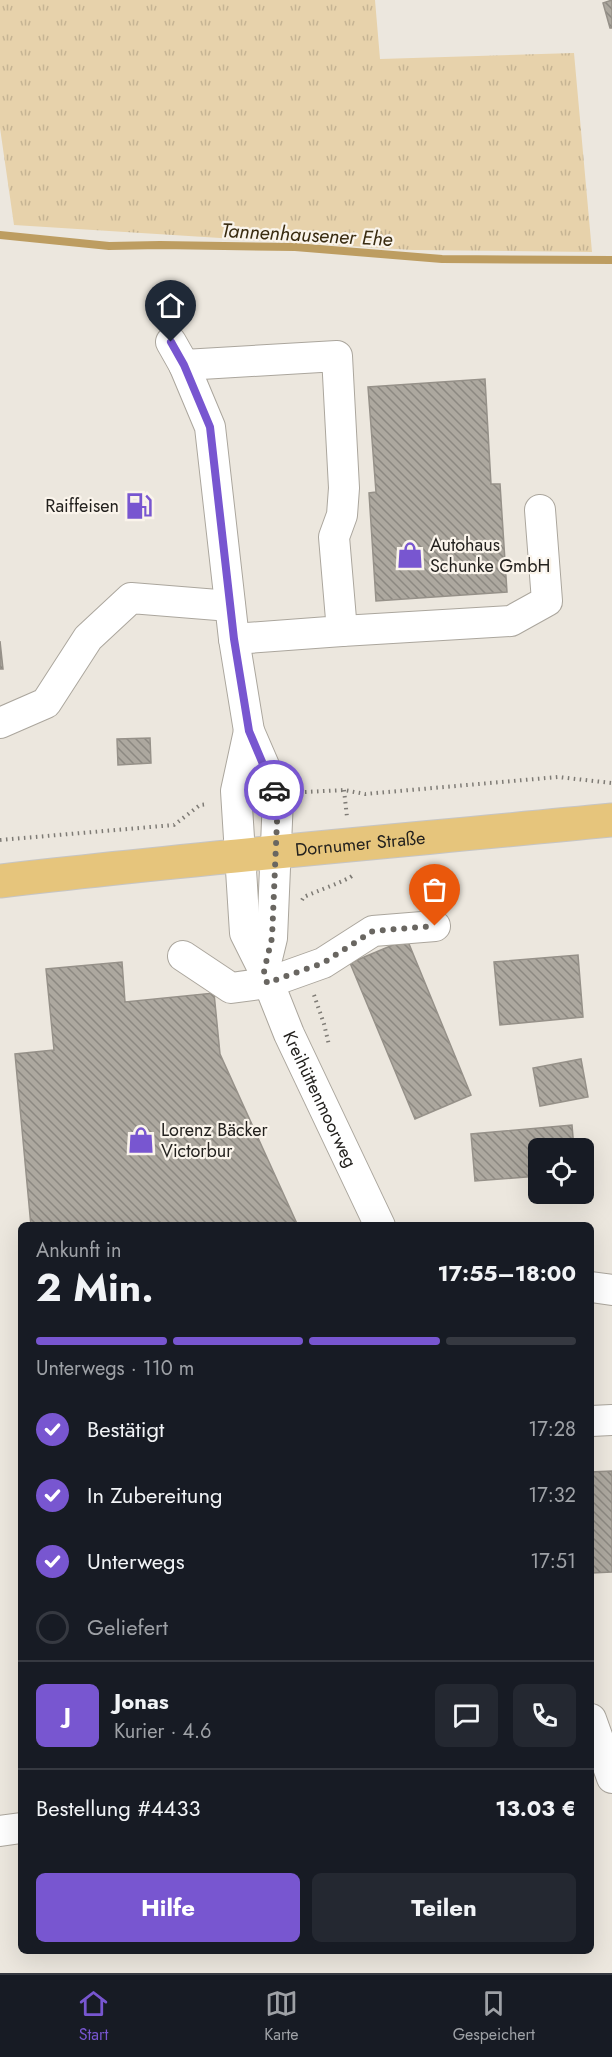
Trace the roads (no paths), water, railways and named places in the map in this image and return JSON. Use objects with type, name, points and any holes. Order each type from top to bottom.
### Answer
[{"type":"main road","name":"Dornumer Straße","points":[[0,881],[241,854],[350,846],[612,819]]},
{"type":"street","points":[[266,977],[272,938],[278,798],[249,731],[234,639],[210,427],[177,354],[337,356],[344,488],[342,515],[334,537],[342,631]]},
{"type":"street","points":[[234,639],[511,621],[547,601],[540,510]]},
{"type":"street","points":[[0,723],[46,703],[88,639],[131,598],[230,606]]},
{"type":"street","name":"Kreihüttenmoorweg","points":[[249,731],[236,791],[245,933],[289,1034],[378,1222]]},
{"type":"street","points":[[183,956],[231,988],[323,963],[373,931],[435,926]]},
{"type":"street","points":[[594,1287],[612,1290]]},
{"type":"street","points":[[594,1421],[612,1420]]},
{"type":"street","points":[[594,1730],[602,1761]]},
{"type":"street","points":[[0,1831],[18,1828]]},
{"type":"waterway","name":"Tannenhausener Ehe","points":[[0,235],[109,246],[295,247],[442,259],[612,260]]},
{"type":"place","name":"Raiffeisen","points":[[139,506]]},
{"type":"place","name":"Autohaus Schunke GmbH","points":[[410,555]]},
{"type":"place","name":"Lorenz Bäcker Victorbur","points":[[141,1140]]}]
